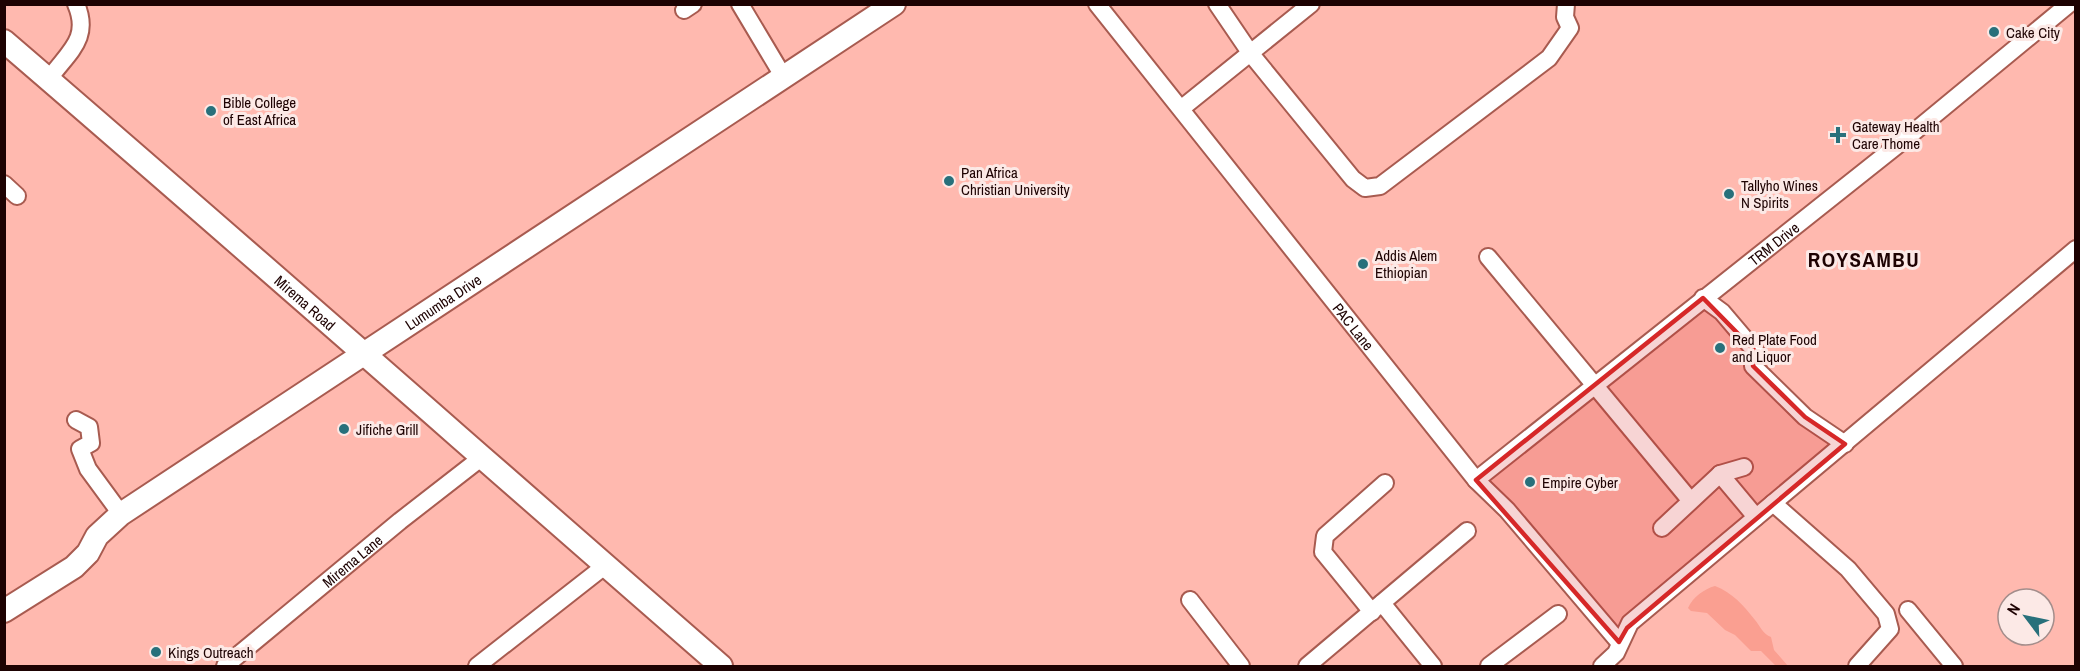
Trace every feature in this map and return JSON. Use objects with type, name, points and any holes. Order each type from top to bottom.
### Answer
[{"type":"street","points":[[49,79],[82,32],[83,21],[76,4]]},
{"type":"street","points":[[740,4],[783,76]]},
{"type":"street","name":"PAC Lane","points":[[1097,4],[1476,480],[1507,510],[1619,642]]},
{"type":"street","points":[[1217,4],[1251,54],[1353,178],[1365,188],[1380,186],[1549,58],[1576,26],[1565,17],[1566,4]]},
{"type":"street","points":[[1182,108],[1311,4]]},
{"type":"street","name":"TRM Drive","points":[[1476,480],[1909,136],[2069,4]]},
{"type":"street","name":"Lumumba Drive","points":[[4,611],[74,567],[88,553],[98,536],[121,514],[783,76],[882,8]]},
{"type":"street","name":"Mirema Road","points":[[4,41],[365,352],[481,458],[721,666]]},
{"type":"street","points":[[4,184],[17,196]]},
{"type":"street","points":[[1602,666],[1616,653],[1619,642],[1630,623],[1773,503],[1803,481],[2076,249]]},
{"type":"street","points":[[1488,257],[1690,500]]},
{"type":"street","points":[[1704,298],[1722,312],[1756,352],[1753,366],[1805,417],[1845,444]]},
{"type":"street","points":[[76,420],[89,428],[91,443],[80,449],[88,470],[121,514]]},
{"type":"street","name":"Mirema Lane","points":[[225,666],[400,520],[481,458]]},
{"type":"street","points":[[1662,528],[1720,474],[1744,467]]},
{"type":"street","points":[[1720,474],[1756,517]]},
{"type":"street","points":[[1385,483],[1325,536],[1323,552],[1432,666]]},
{"type":"street","points":[[1773,503],[1848,569],[1886,614],[1890,629],[1857,666]]},
{"type":"street","points":[[1307,666],[1467,531]]},
{"type":"street","points":[[477,666],[606,565]]},
{"type":"street","points":[[1190,600],[1241,666]]},
{"type":"street","points":[[1908,610],[1954,666]]},
{"type":"street","points":[[1489,666],[1558,614]]},
{"type":"highlighted area","points":[[1703,298],[1756,352],[1753,366],[1805,417],[1845,444],[1627,628],[1619,642],[1476,480]]},
{"type":"shaded area","points":[[1715,586],[1742,604],[1764,632],[1771,637],[1774,650],[1788,666],[1776,666],[1761,651],[1751,651],[1707,613],[1691,611],[1688,608],[1699,594]]},
{"type":"place","name":"Cake City","points":[[1994,32]]},
{"type":"place","name":"Bible College of East Africa","points":[[211,111]]},
{"type":"place","name":"Gateway Health Care Thome","points":[[1838,135]]},
{"type":"place","name":"Pan Africa Christian University","points":[[949,181]]},
{"type":"place","name":"Tallyho Wines N Spirits","points":[[1729,194]]},
{"type":"place","name":"Addis Alem Ethiopian","points":[[1363,264]]},
{"type":"place","name":"Red Plate Food and Liquor","points":[[1720,348]]},
{"type":"place","name":"Jifiche Grill","points":[[344,429]]},
{"type":"place","name":"Empire Cyber","points":[[1530,482]]},
{"type":"place","name":"Kings Outreach","points":[[156,652]]},
{"type":"district","name":"ROYSAMBU","points":[[1864,259]]}]
